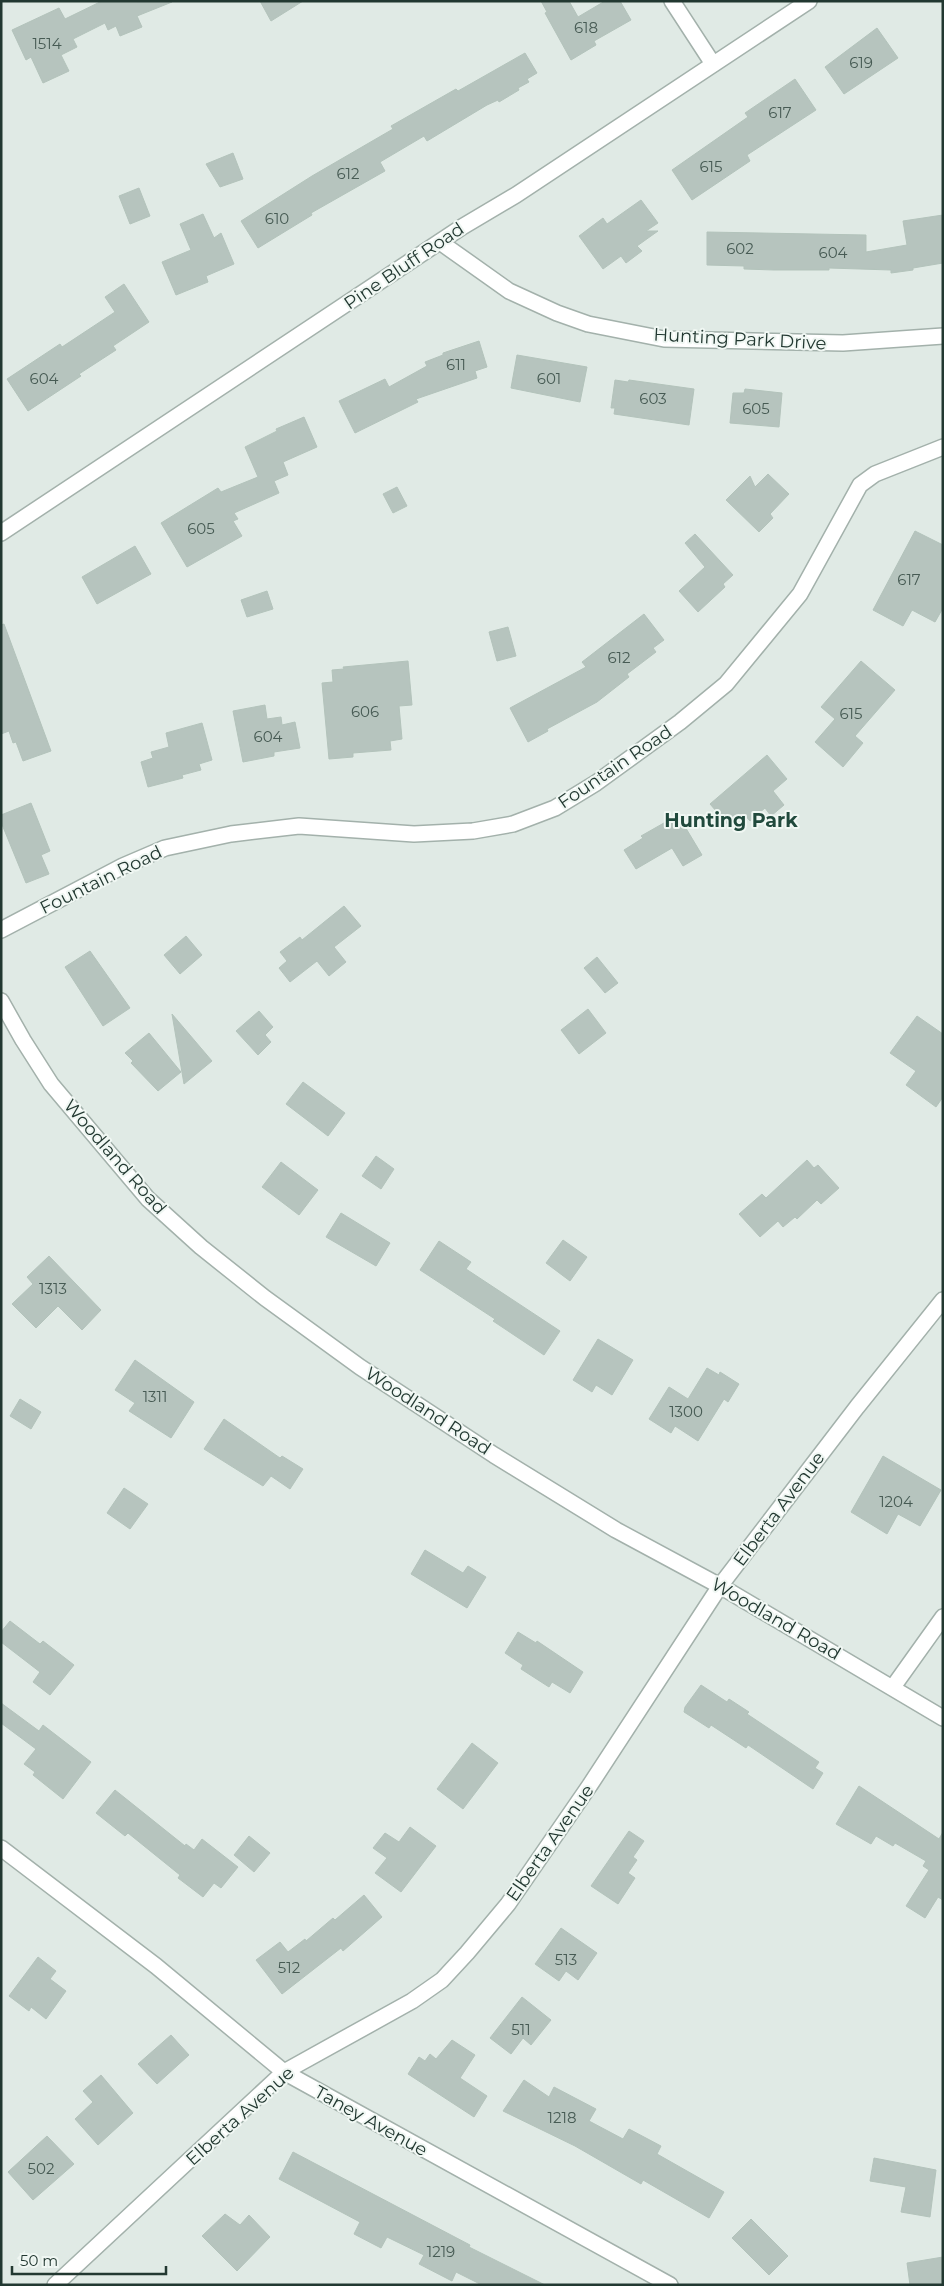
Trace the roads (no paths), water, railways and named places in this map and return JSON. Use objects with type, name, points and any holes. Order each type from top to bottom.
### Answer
[{"type":"street","points":[[672,1],[713,64]]},
{"type":"street","name":"Pine Bluff Road","points":[[1,533],[808,1]]},
{"type":"street","name":"Hunting Park Drive","points":[[440,242],[509,291],[557,313],[588,324],[664,339],[843,343],[943,336]]},
{"type":"street","name":"Fountain Road","points":[[1,930],[123,866],[165,848],[231,834],[299,826],[414,834],[473,830],[512,824],[555,808],[619,767],[680,722],[726,684],[800,594],[860,485],[875,474],[943,446]]},
{"type":"street","name":"Woodland Road","points":[[1,1001],[51,1084],[148,1199],[201,1248],[265,1298],[360,1367],[616,1530],[720,1586],[943,1718]]},
{"type":"street","name":"Elberta Avenue","points":[[55,2285],[284,2072],[412,2001],[442,1980],[467,1953],[508,1904],[590,1785],[720,1586],[857,1407],[943,1300]]},
{"type":"street","points":[[893,1687],[943,1617]]},
{"type":"street","name":"Taney Avenue","points":[[1,1848],[156,1966],[284,2072],[548,2218],[656,2275],[670,2285]]},
{"type":"district","name":"Hunting Park","points":[[731,820]]}]
